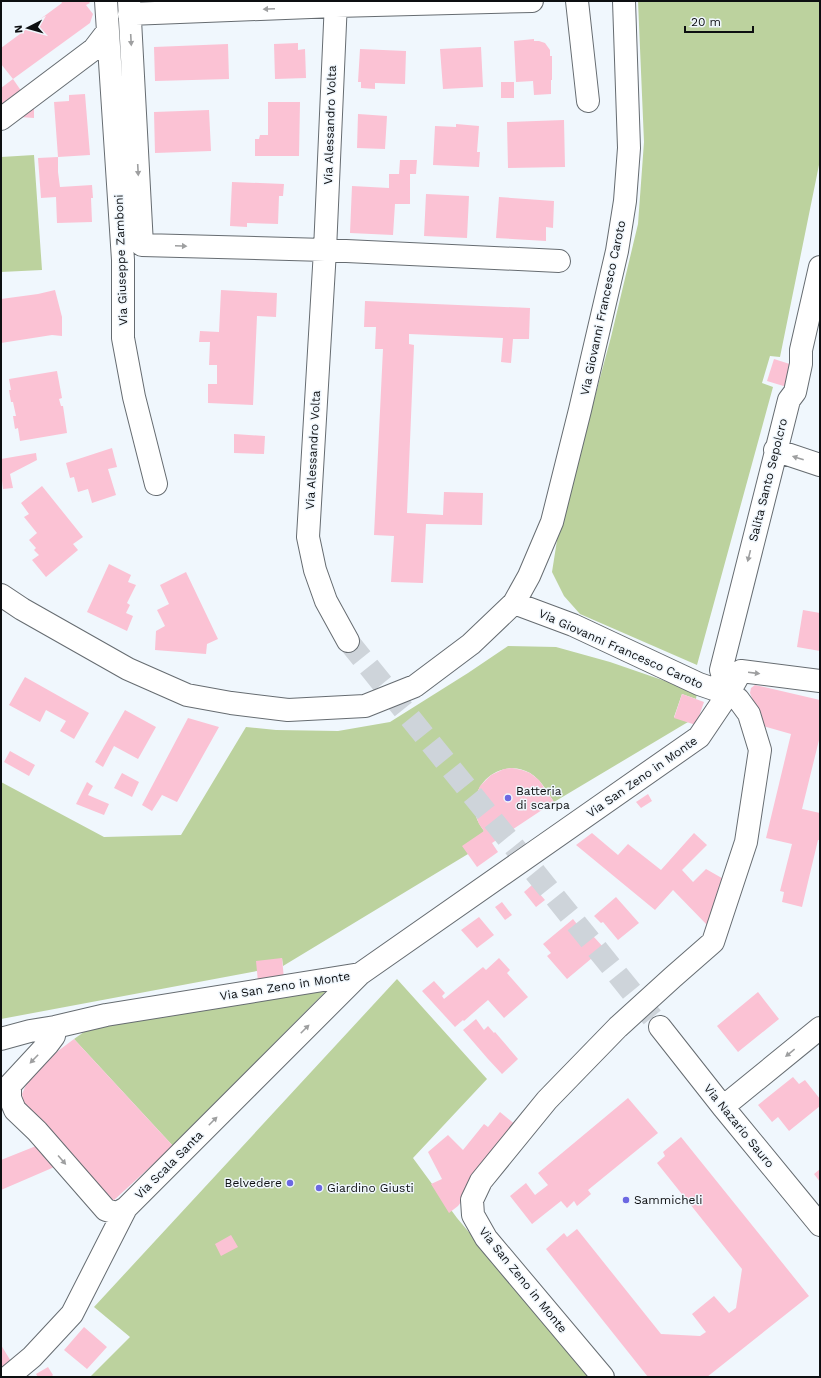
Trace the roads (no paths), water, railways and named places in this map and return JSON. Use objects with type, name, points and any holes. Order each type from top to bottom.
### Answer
[{"type":"street","name":"Via Giuseppe Zamboni","points":[[106,1],[123,260],[123,338],[134,398],[156,484]]},
{"type":"street","points":[[129,8],[336,3],[532,1]]},
{"type":"street","points":[[577,1],[588,101]]},
{"type":"street","name":"Via Giovanni Francesco Caroto","points":[[1,595],[22,609],[128,670],[187,694],[231,703],[288,710],[365,706],[415,686],[472,644],[514,603],[529,576],[552,522],[617,251],[625,201],[629,148],[624,1]]},
{"type":"street","name":"Via Alessandro Volta","points":[[336,3],[325,250],[308,537],[315,570],[326,601],[348,641]]},
{"type":"street","name":"Via Giuseppe Zamboni","points":[[129,8],[142,245],[325,250]]},
{"type":"street","points":[[1,119],[94,49],[107,32]]},
{"type":"street","points":[[325,250],[559,261]]},
{"type":"street","name":"Salita Santo Sepolcro","points":[[728,694],[721,670],[788,400],[795,392],[801,364],[801,350],[820,267]]},
{"type":"street","points":[[775,450],[820,465]]},
{"type":"street","name":"Via Giovanni Francesco Caroto","points":[[514,603],[573,625],[699,684],[728,694]]},
{"type":"street","points":[[728,694],[741,671],[820,681]]},
{"type":"street","name":"Via San Zeno in Monte","points":[[6,1042],[30,1031],[55,1027],[106,1015],[360,974],[699,737],[728,694],[738,699],[749,714],[760,750],[746,842],[713,942],[618,1027],[546,1100],[481,1181],[472,1200],[473,1215],[486,1238],[603,1377]]},
{"type":"street","name":"Via Scala Santa","points":[[8,1377],[32,1357],[72,1314],[126,1208],[360,974]]},
{"type":"street","name":"Via Nazario Sauro","points":[[660,1026],[723,1107],[820,1225]]},
{"type":"street","points":[[55,1027],[54,1036],[10,1085],[10,1098],[15,1110],[37,1131],[106,1210],[117,1213],[126,1208]]},
{"type":"street","points":[[723,1107],[820,1028]]},
{"type":"tunnel","points":[[348,641],[660,1027]]},
{"type":"place","name":"Batteria di scarpa","points":[[508,798]]},
{"type":"place","name":"Belvedere","points":[[290,1183]]},
{"type":"place","name":"Giardino Giusti","points":[[319,1188]]},
{"type":"place","name":"Sammicheli","points":[[626,1200]]}]
